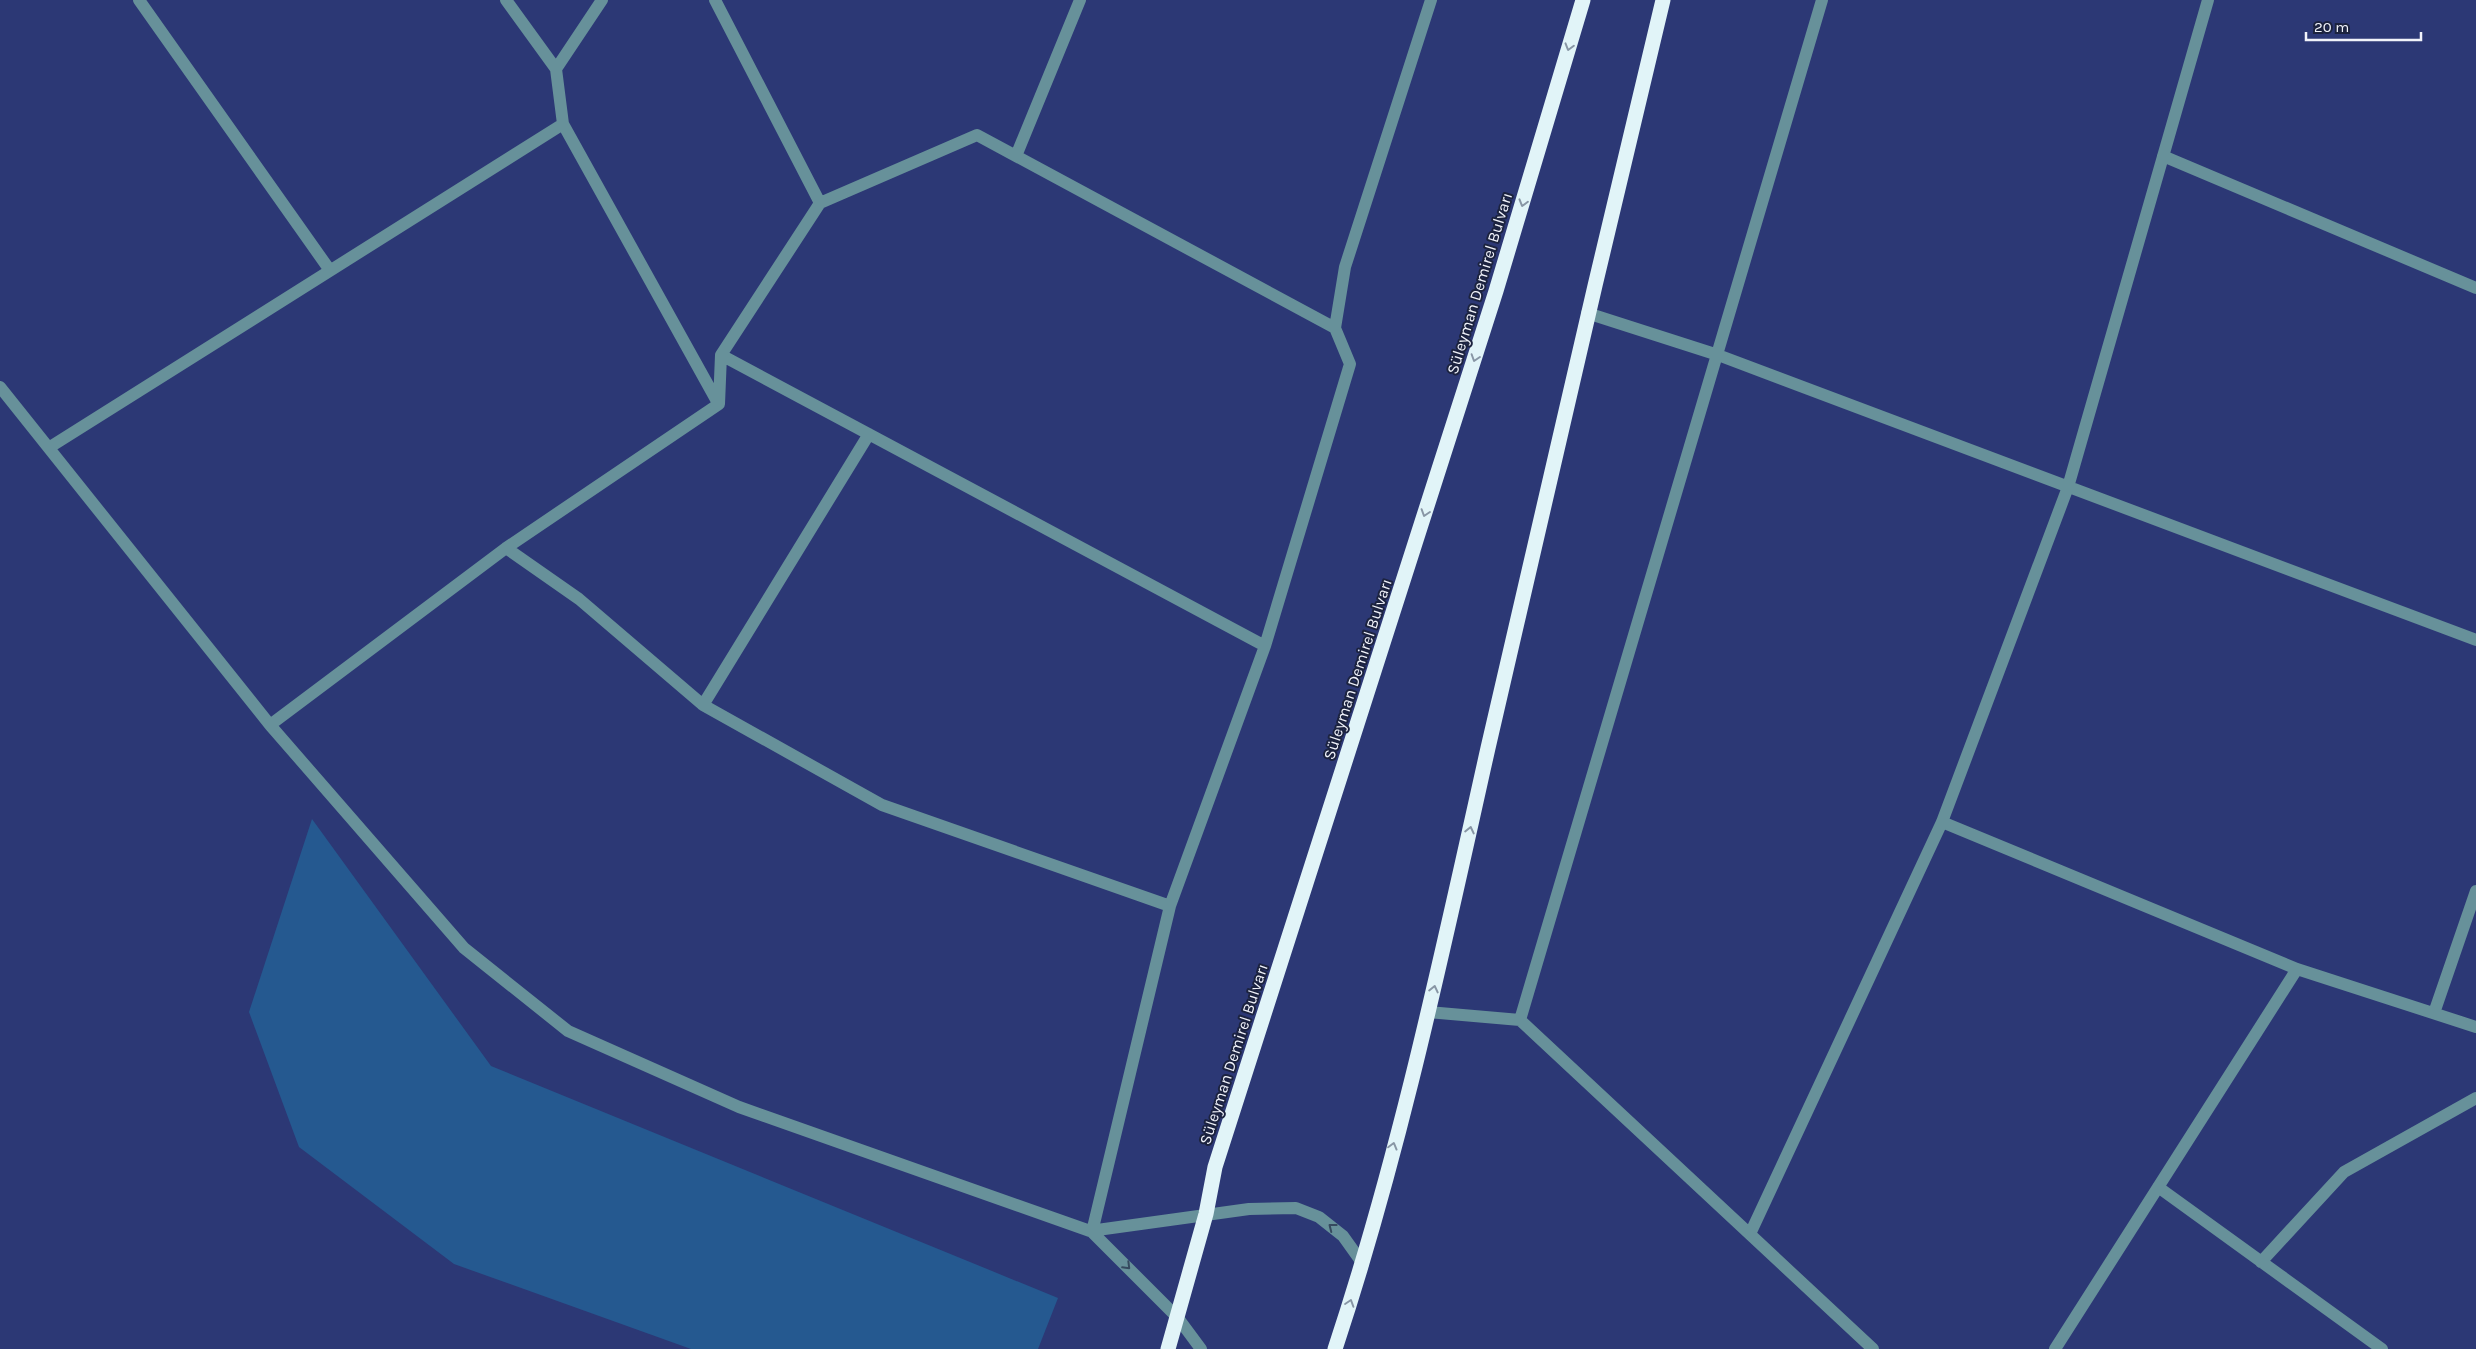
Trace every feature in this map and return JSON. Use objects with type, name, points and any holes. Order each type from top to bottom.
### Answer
[{"type":"highway","name":"Süleyman Demirel Bulvarı","points":[[1168,1349],[1206,1214],[1215,1167],[1496,291],[1583,0]]},
{"type":"highway","points":[[1334,1349],[1363,1264],[1428,1012],[1587,313],[1663,0]]},
{"type":"street","points":[[139,0],[329,269]]},
{"type":"street","points":[[506,0],[556,69],[563,124],[719,404]]},
{"type":"street","points":[[556,69],[602,0]]},
{"type":"street","points":[[715,0],[820,203]]},
{"type":"street","points":[[1016,156],[1080,0]]},
{"type":"street","points":[[1092,1232],[1170,906],[1265,646],[1350,364],[1335,328],[1345,267],[1431,0]]},
{"type":"street","points":[[1520,1020],[1822,0]]},
{"type":"street","points":[[1750,1234],[1942,822],[2068,487],[2208,0]]},
{"type":"street","points":[[50,447],[329,269],[563,124]]},
{"type":"street","points":[[719,404],[721,355],[820,203],[977,134],[1335,328]]},
{"type":"street","points":[[2163,156],[2476,288]]},
{"type":"street","points":[[1587,313],[1718,355],[2476,640]]},
{"type":"street","points":[[721,355],[1265,646]]},
{"type":"street","points":[[0,387],[50,447],[270,725],[464,948],[568,1030],[739,1107],[1092,1232],[1178,1318],[1201,1349]]},
{"type":"street","points":[[270,725],[506,548],[719,404]]},
{"type":"street","points":[[703,706],[869,434]]},
{"type":"street","points":[[506,548],[579,599],[703,706],[882,805],[1170,906]]},
{"type":"street","points":[[1942,822],[2297,969],[2476,1026]]},
{"type":"street","points":[[2434,1013],[2476,891]]},
{"type":"street","points":[[2055,1349],[2297,969]]},
{"type":"street","points":[[1428,1012],[1520,1020],[1873,1349]]},
{"type":"street","points":[[2261,1262],[2344,1172],[2476,1098]]},
{"type":"street","points":[[2158,1188],[2382,1349]]},
{"type":"street","points":[[1092,1232],[1206,1214],[1273,1207],[1296,1208],[1319,1217],[1343,1236],[1363,1264]]},
{"type":"building","points":[[312,819],[491,1066],[1058,1298],[1038,1349],[691,1349],[454,1264],[299,1147],[249,1012]]}]
